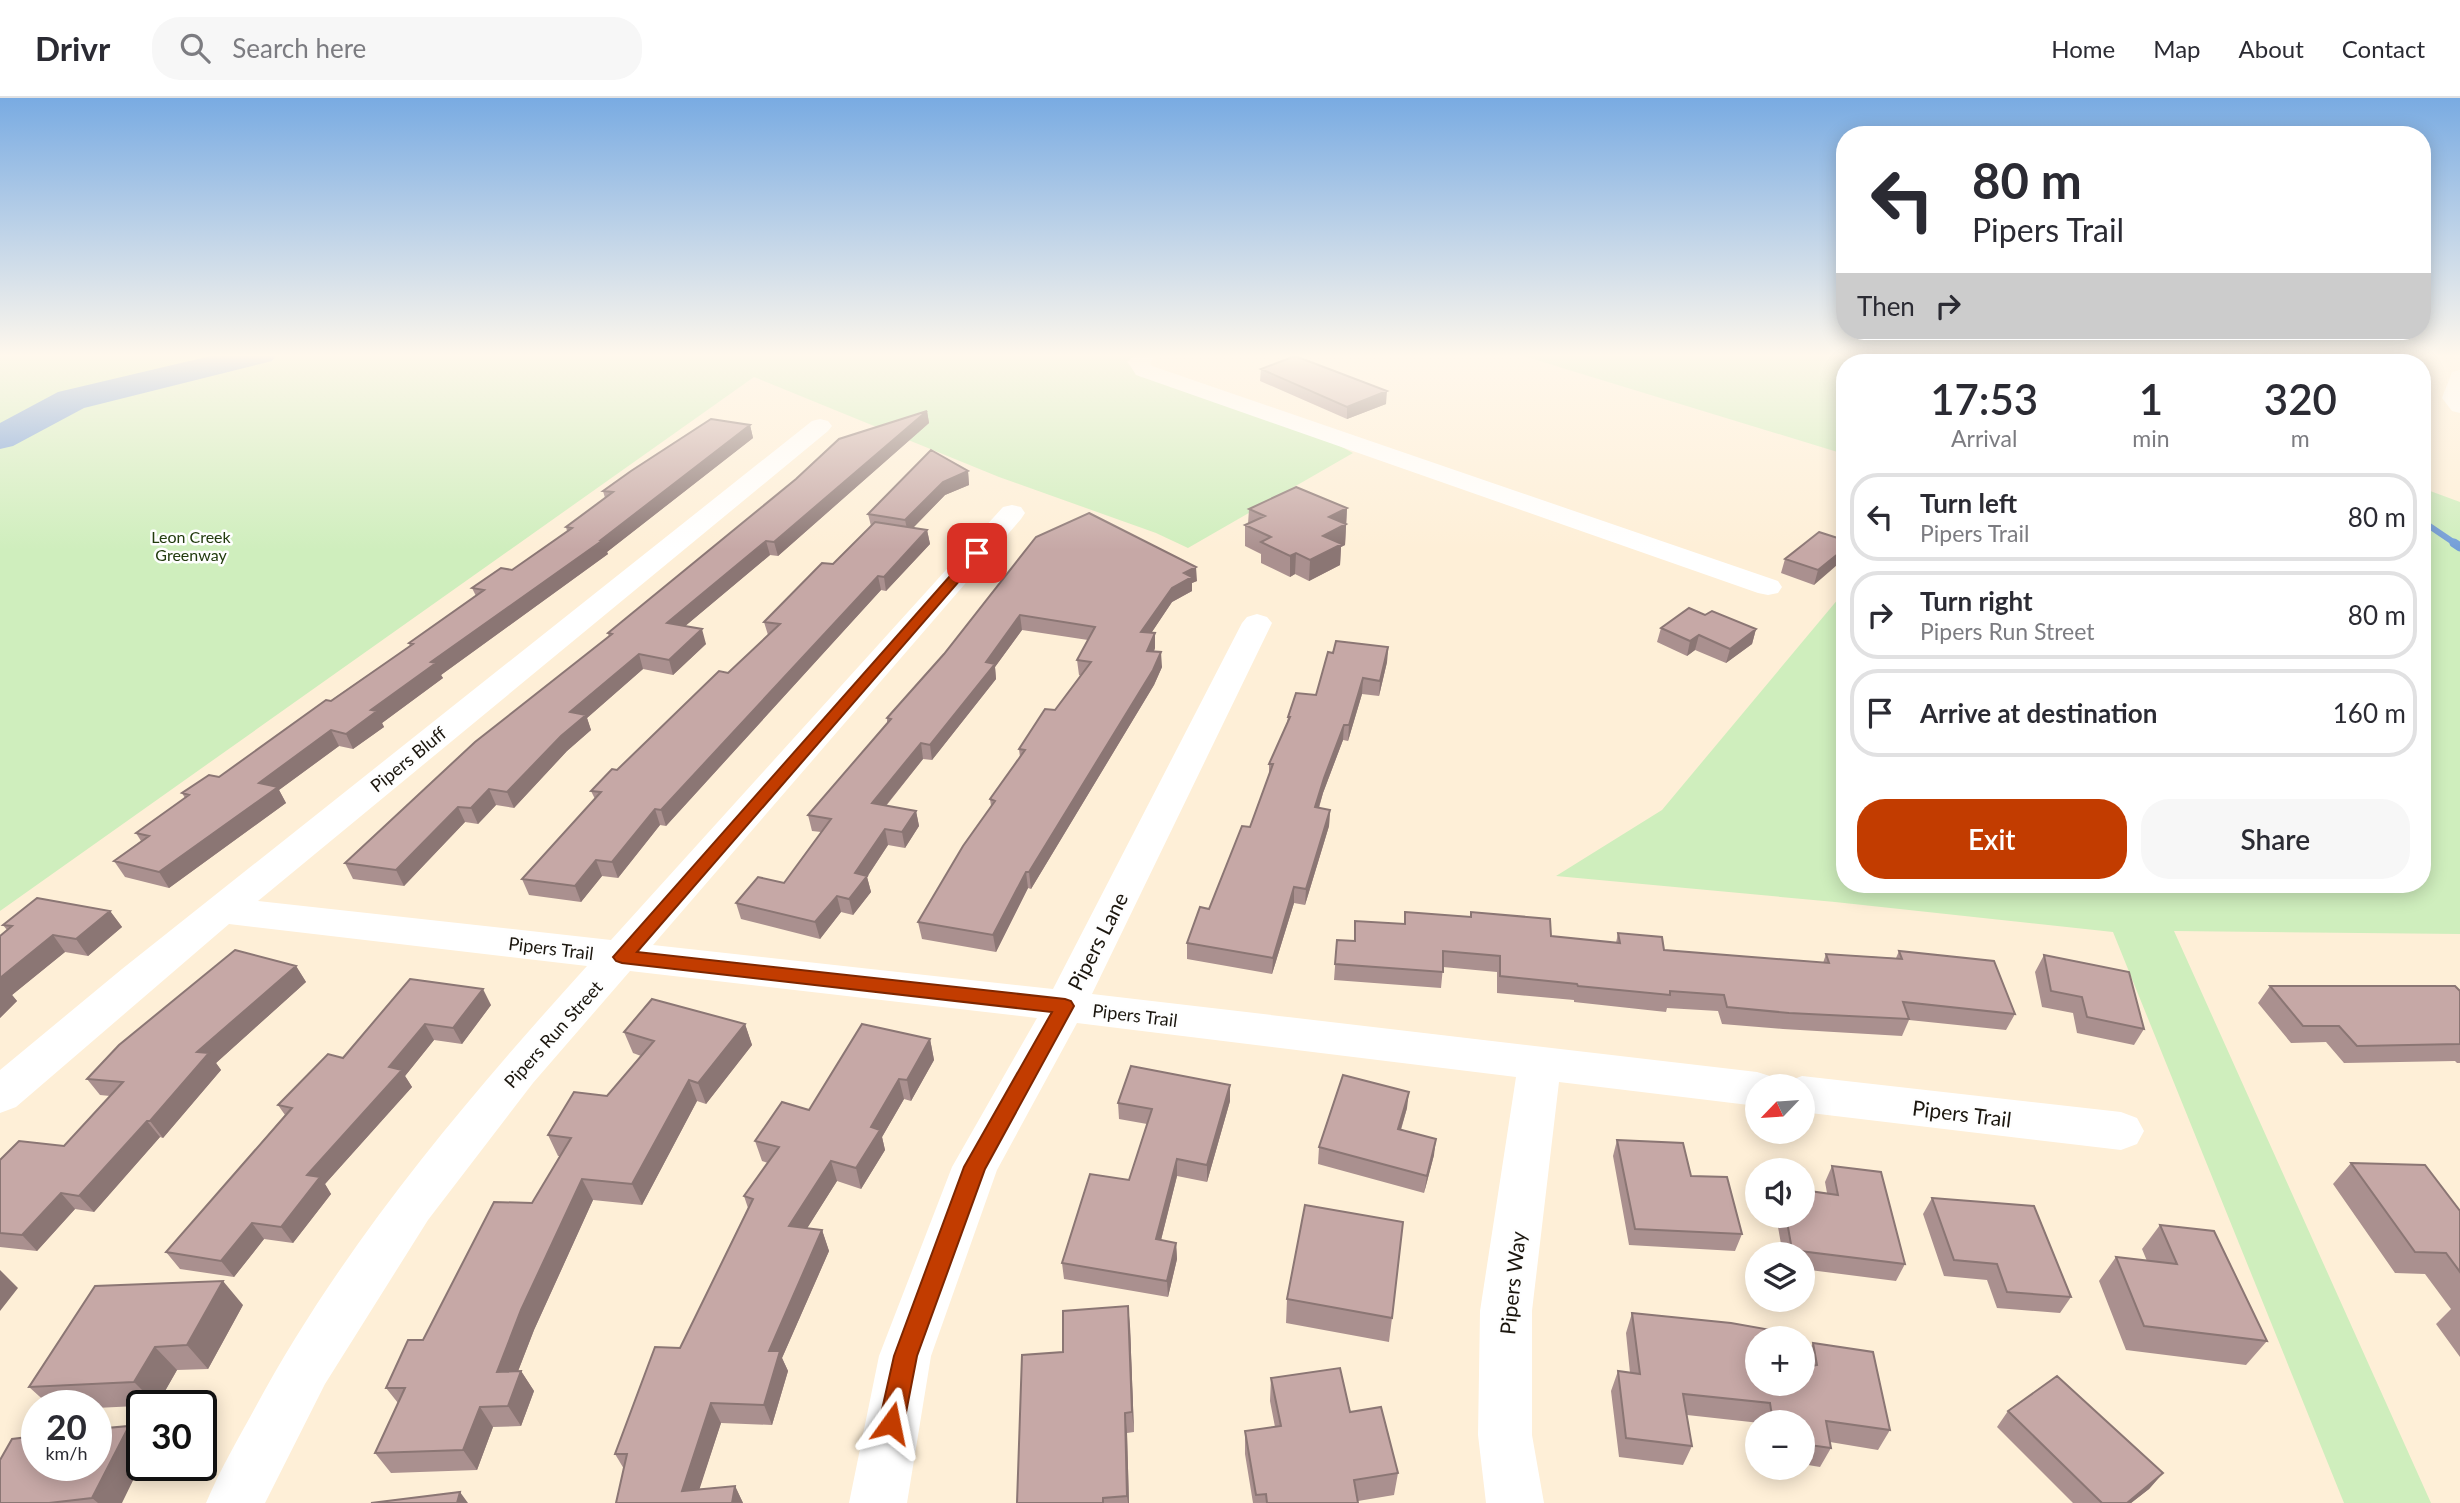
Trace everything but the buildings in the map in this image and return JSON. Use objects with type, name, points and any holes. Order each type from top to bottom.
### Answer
[{"type":"street","points":[[1289,420],[1375,452],[1768,587]]},
{"type":"street","name":"Pipers Bluff","points":[[0,1095],[136,979],[820,426]]},
{"type":"street","name":"Pipers Run Street","points":[[235,1503],[306,1366],[411,1206],[518,1071],[622,957],[1013,513]]},
{"type":"street","name":"Pipers Lane","points":[[878,1503],[905,1356],[975,1167],[1065,1006],[1258,623]]},
{"type":"street","name":"Pipers Trail","points":[[221,910],[1065,1006],[1745,1088]]},
{"type":"street","name":"Pipers Way","points":[[1516,1503],[1505,1435],[1506,1311],[1539,1064]]},
{"type":"street","name":"Pipers Trail","points":[[1815,1096],[2121,1131]]},
{"type":"green space","name":"Leon Creek Greenway","points":[[0,420],[694,420],[0,911]]},
{"type":"green space","name":"Leon Creek Greenway","points":[[858,420],[1272,420],[1327,439],[1353,453],[1188,548],[1156,533],[999,477]]},
{"type":"green space","points":[[1731,420],[1836,420],[1836,452]]},
{"type":"green space","points":[[2431,491],[2460,502],[2460,934],[2174,931],[2431,1503],[2344,1503],[2113,932],[1556,876],[1662,810],[1836,602],[1836,893],[2431,893]]},
{"type":"waterway","points":[[0,438],[34,420]]},
{"type":"waterway","points":[[2431,527],[2456,544]]},
{"type":"waterway","points":[[2454,543],[2460,547]]},
{"type":"route","points":[[891,1423],[905,1356],[975,1167],[1065,1006],[622,957],[977,553]]}]
